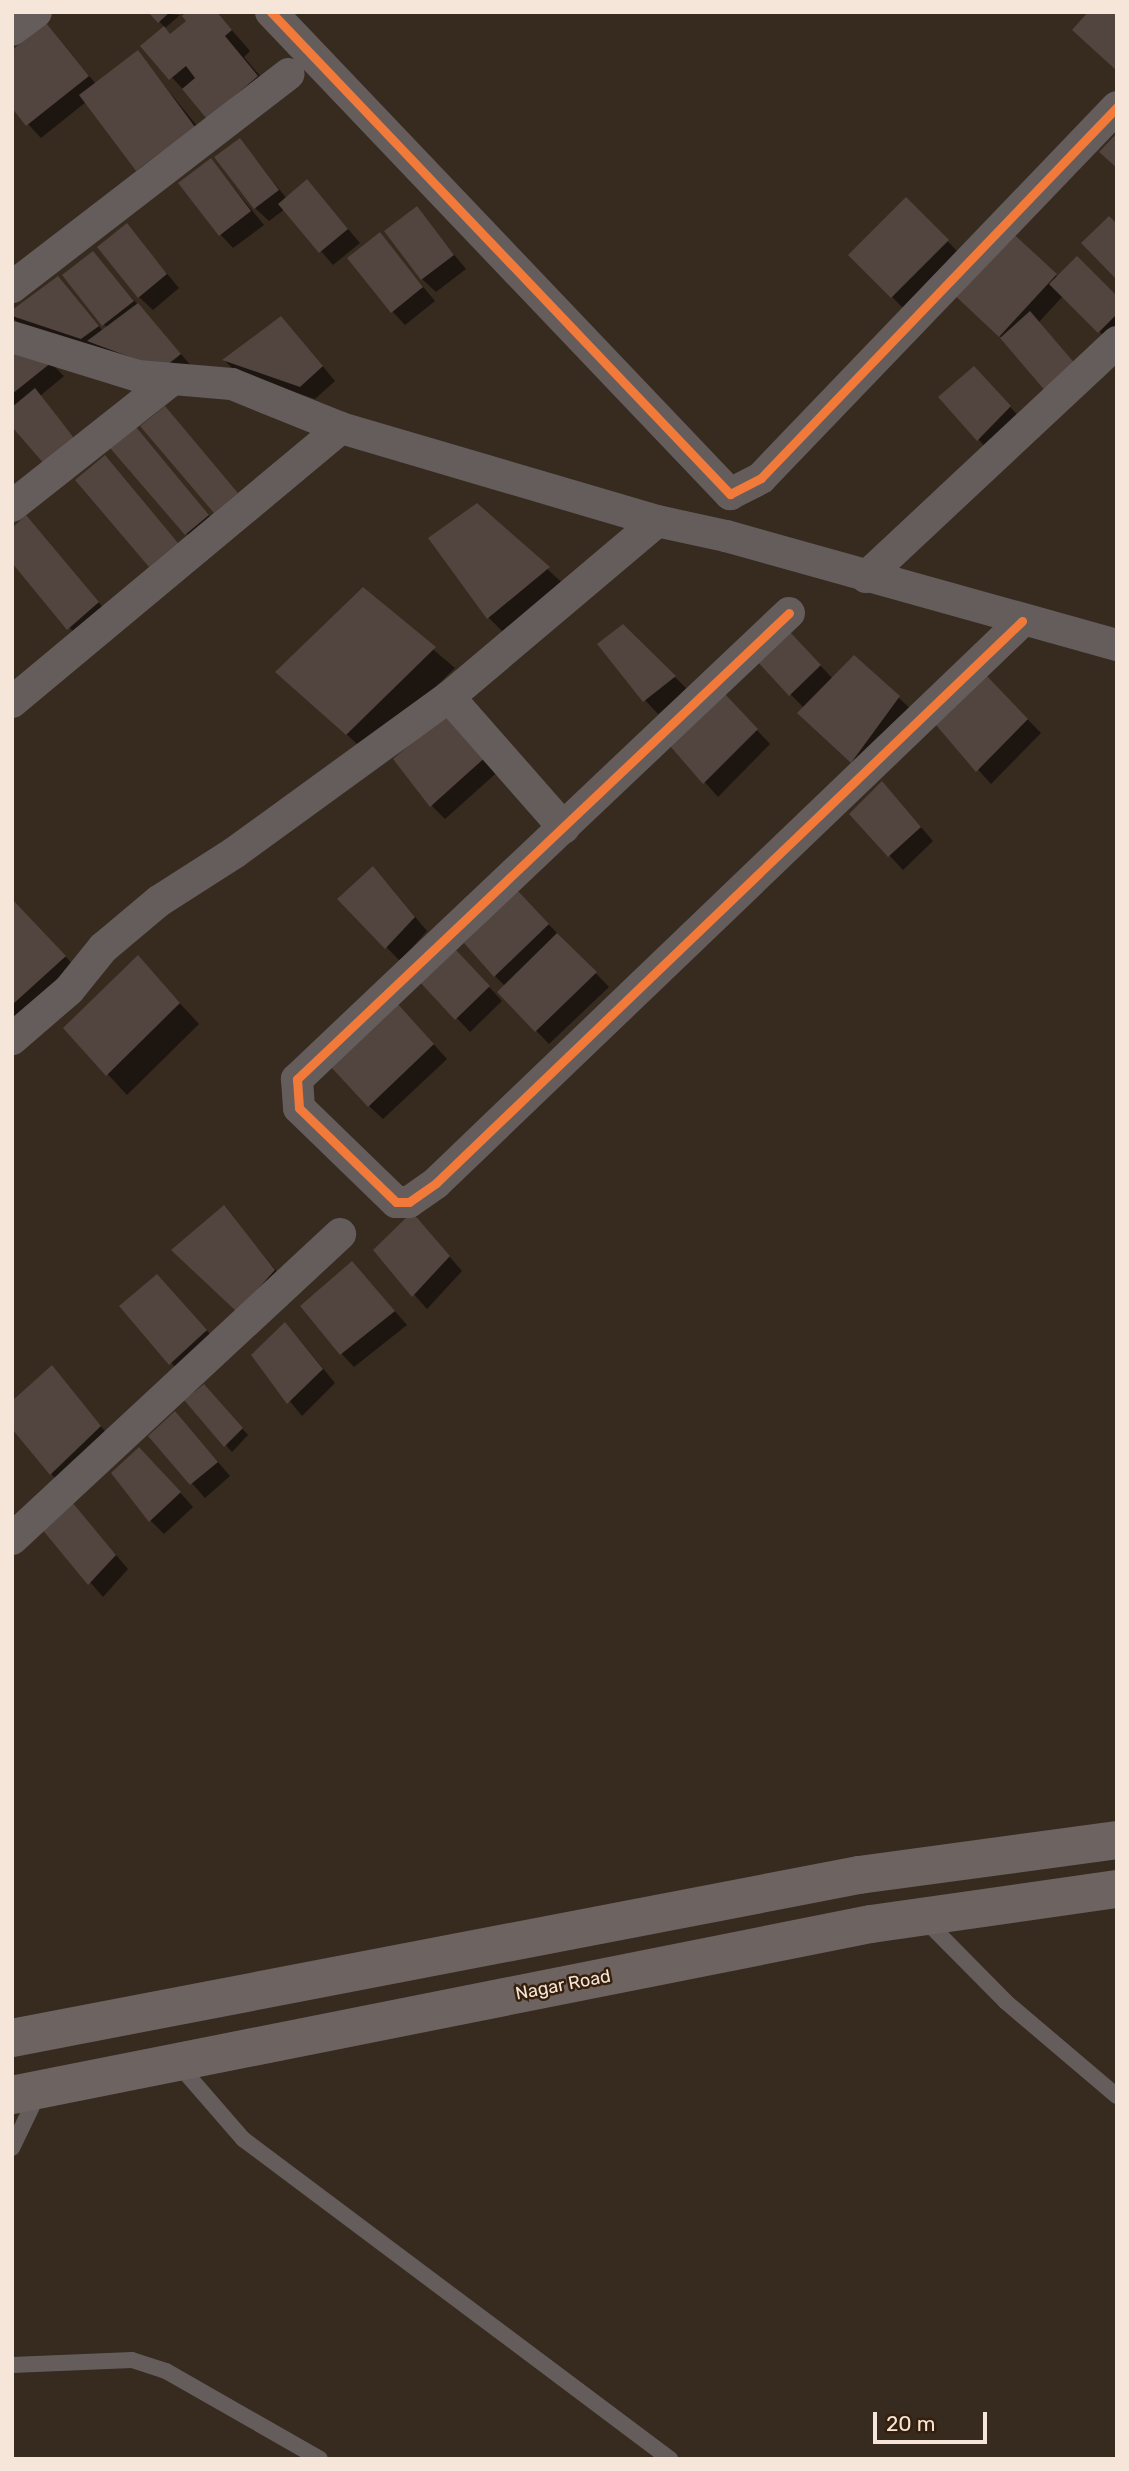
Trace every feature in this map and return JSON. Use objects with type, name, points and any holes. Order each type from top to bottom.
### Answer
[{"type":"highway","points":[[12,2038],[859,1875],[1117,1840]]},
{"type":"highway","name":"Nagar Road","points":[[26,2092],[922,1916],[1117,1889]]},
{"type":"street","points":[[12,30],[36,12]]},
{"type":"street","points":[[271,12],[730,494],[761,478],[1117,107]]},
{"type":"street","points":[[12,287],[289,74]]},
{"type":"street","points":[[12,337],[138,376],[170,381],[201,378],[232,384],[341,428],[657,521],[1117,645]]},
{"type":"street","points":[[866,577],[1117,342]]},
{"type":"street","points":[[12,506],[170,381]]},
{"type":"street","points":[[12,702],[341,428]]},
{"type":"street","points":[[12,1038],[69,990],[103,948],[159,901],[234,853],[449,697],[657,521]]},
{"type":"street","points":[[789,613],[297,1079],[299,1108],[396,1202],[409,1202],[436,1183],[1022,621]]},
{"type":"street","points":[[449,697],[564,828]]},
{"type":"street","points":[[12,1539],[340,1234]]},
{"type":"lane","points":[[922,1916],[996,1993],[1117,2096]]},
{"type":"lane","points":[[177,2062],[243,2139],[670,2459]]},
{"type":"lane","points":[[12,2148],[26,2092]]},
{"type":"lane","points":[[12,2365],[132,2360],[166,2371],[320,2459]]},
{"type":"building","points":[[148,12],[170,12],[158,23]]},
{"type":"building","points":[[186,12],[217,12],[232,30],[225,36],[258,76],[207,119],[182,89],[195,78],[186,66],[169,80],[140,46],[164,26],[170,34],[186,21],[182,16]]},
{"type":"building","points":[[1088,12],[1117,12],[1117,71],[1072,30]]},
{"type":"building","points":[[46,23],[89,76],[26,126],[12,108],[12,50]]},
{"type":"building","points":[[138,50],[195,127],[136,171],[79,95]]},
{"type":"building","points":[[1117,133],[1117,168],[1099,152]]},
{"type":"building","points":[[240,138],[279,190],[254,209],[214,157]]},
{"type":"building","points":[[211,158],[251,211],[219,236],[178,183]]},
{"type":"building","points":[[307,179],[348,229],[319,253],[278,204]]},
{"type":"building","points":[[906,197],[949,240],[891,298],[848,255]]},
{"type":"building","points":[[417,206],[454,255],[421,280],[384,231]]},
{"type":"building","points":[[1109,216],[1117,224],[1117,280],[1081,243]]},
{"type":"building","points":[[127,223],[167,274],[138,298],[97,247]]},
{"type":"building","points":[[1005,226],[1057,274],[999,337],[948,289]]},
{"type":"building","points":[[380,232],[423,287],[391,313],[347,258]]},
{"type":"building","points":[[93,251],[134,301],[102,326],[62,275]]},
{"type":"building","points":[[1077,256],[1117,296],[1117,314],[1098,333],[1049,284]]},
{"type":"building","points":[[58,276],[99,326],[81,339],[12,316],[12,310]]},
{"type":"building","points":[[138,303],[181,354],[162,369],[87,341]]},
{"type":"building","points":[[1030,311],[1078,367],[1047,393],[1000,338]]},
{"type":"building","points":[[281,316],[323,366],[300,387],[222,360]]},
{"type":"building","points":[[12,348],[52,362],[12,394]]},
{"type":"building","points":[[974,366],[1011,406],[977,441],[938,397]]},
{"type":"building","points":[[35,388],[75,439],[45,465],[12,427],[12,407]]},
{"type":"building","points":[[165,406],[238,493],[214,513],[140,426]]},
{"type":"building","points":[[136,427],[209,515],[185,535],[110,448]]},
{"type":"building","points":[[105,455],[178,543],[149,567],[75,480]]},
{"type":"building","points":[[477,503],[550,567],[487,619],[428,538]]},
{"type":"building","points":[[26,515],[99,602],[67,630],[12,563],[12,528]]},
{"type":"building","points":[[363,587],[436,647],[346,735],[275,672]]},
{"type":"building","points":[[623,624],[676,676],[643,702],[597,644]]},
{"type":"building","points":[[790,632],[821,665],[789,696],[756,660]]},
{"type":"building","points":[[854,655],[900,696],[851,763],[797,713]]},
{"type":"building","points":[[985,674],[1028,719],[976,772],[936,725]]},
{"type":"building","points":[[725,694],[758,729],[703,784],[670,746]]},
{"type":"building","points":[[451,709],[489,754],[430,807],[393,759]]},
{"type":"building","points":[[882,781],[921,827],[888,857],[849,814]]},
{"type":"building","points":[[373,866],[415,917],[385,949],[337,899]]},
{"type":"building","points":[[517,890],[549,924],[494,977],[464,943]]},
{"type":"building","points":[[12,899],[66,956],[12,1005]]},
{"type":"building","points":[[557,933],[597,972],[535,1032],[497,992]]},
{"type":"building","points":[[456,950],[490,986],[455,1020],[418,980]]},
{"type":"building","points":[[138,955],[180,1003],[106,1076],[63,1028]]},
{"type":"building","points":[[396,1002],[434,1044],[368,1107],[330,1066]]},
{"type":"building","points":[[224,1205],[275,1270],[237,1312],[171,1250]]},
{"type":"building","points":[[412,1212],[450,1256],[412,1297],[373,1250]]},
{"type":"building","points":[[352,1261],[395,1311],[340,1355],[300,1306]]},
{"type":"building","points":[[157,1274],[207,1330],[169,1365],[119,1306]]},
{"type":"building","points":[[285,1322],[323,1369],[287,1404],[251,1355]]},
{"type":"building","points":[[52,1365],[101,1426],[50,1475],[12,1429],[12,1401]]},
{"type":"building","points":[[204,1384],[243,1428],[224,1447],[184,1400]]},
{"type":"building","points":[[175,1411],[218,1462],[190,1485],[148,1436]]},
{"type":"building","points":[[139,1447],[181,1492],[149,1522],[111,1473]]},
{"type":"building","points":[[72,1502],[116,1555],[88,1585],[41,1528]]},
{"type":"cycle path","points":[[271,12],[730,494],[761,478],[1117,107]]},
{"type":"cycle path","points":[[789,613],[297,1079],[299,1108],[396,1202],[409,1202],[436,1183],[1022,621]]}]
